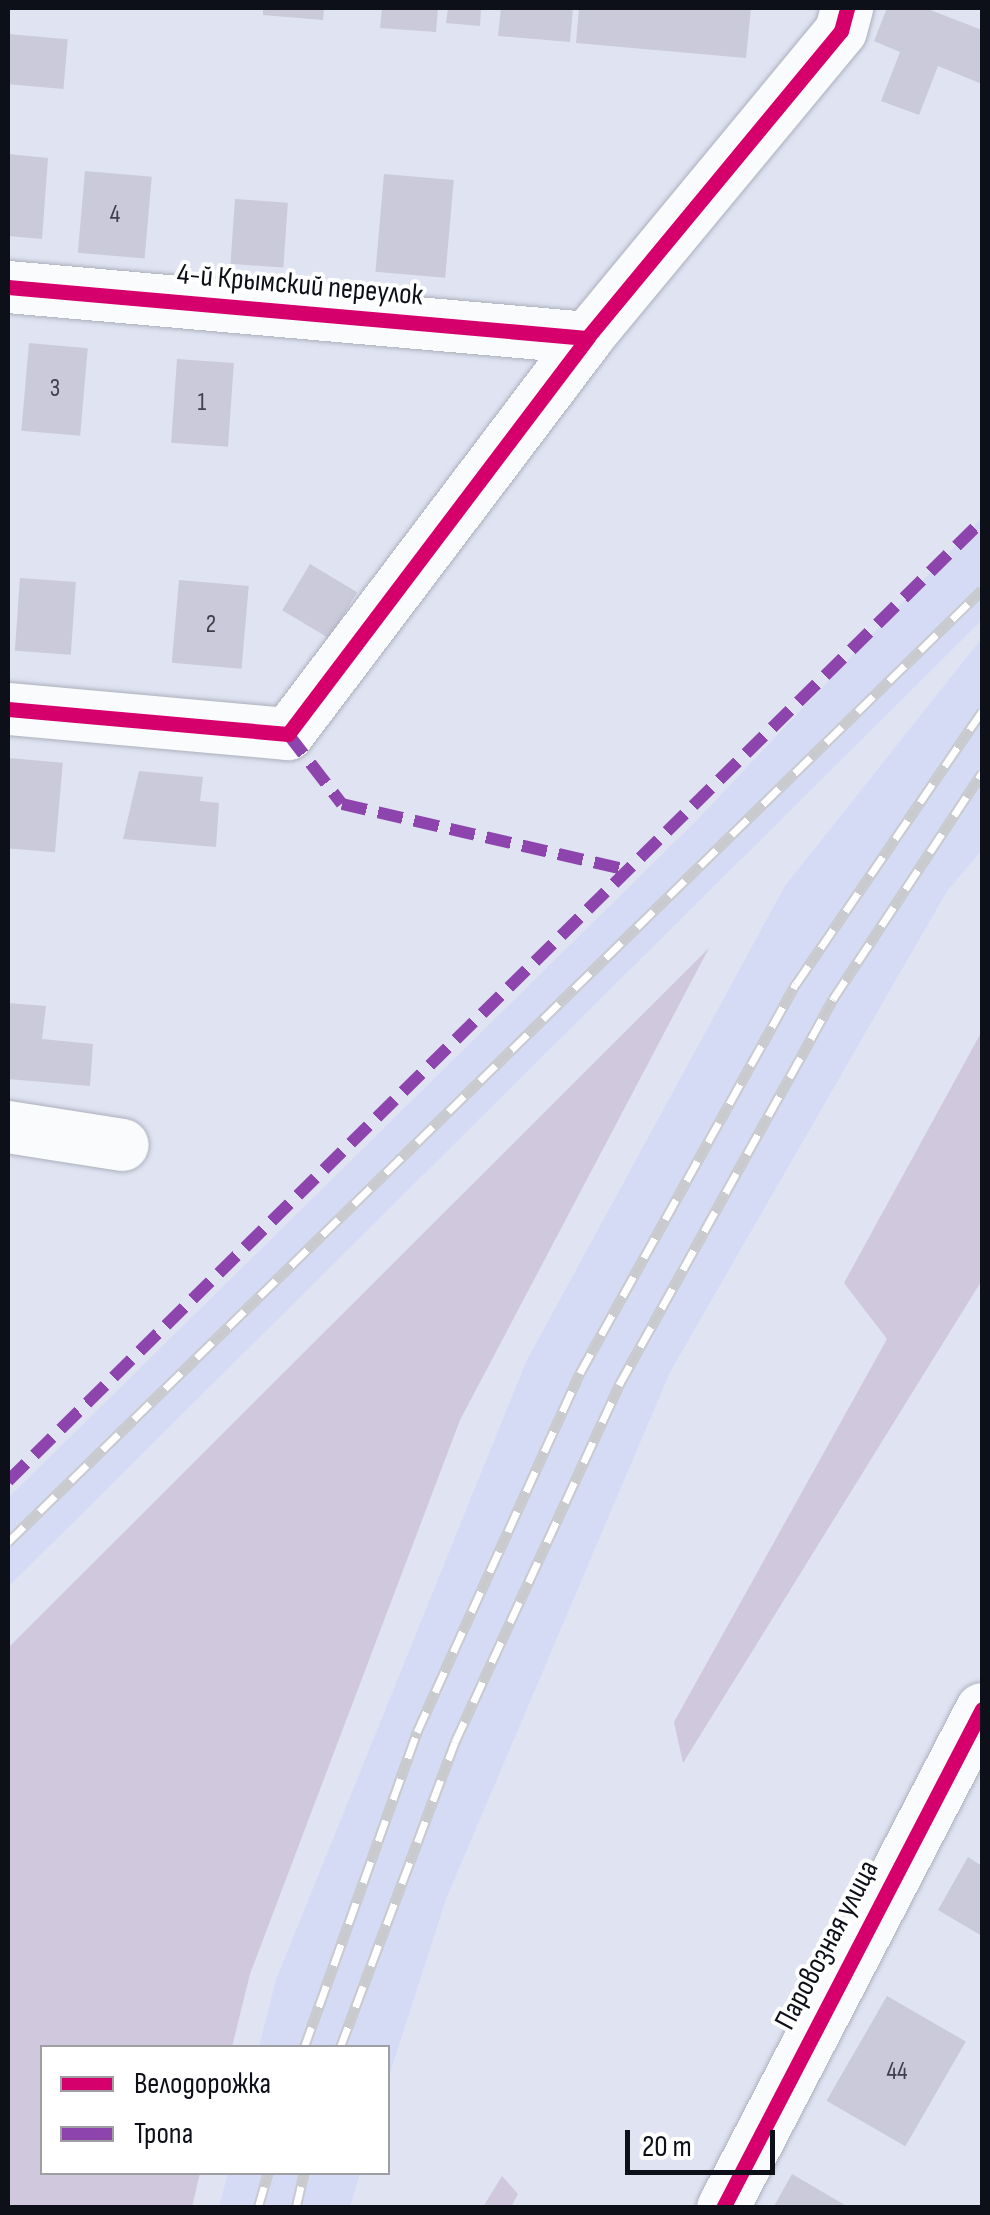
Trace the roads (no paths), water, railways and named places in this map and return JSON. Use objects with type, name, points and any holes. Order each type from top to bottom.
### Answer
[{"type":"street","points":[[8,710],[288,734],[587,338],[841,31],[847,8]]},
{"type":"street","name":"4-й Крымский переулок","points":[[8,288],[587,338]]},
{"type":"street","points":[[8,1127],[123,1145]]},
{"type":"street","name":"Паровозная улица","points":[[723,2208],[982,1709]]},
{"type":"railway","points":[[8,1542],[982,590]]},
{"type":"railway","points":[[305,2045],[417,1732],[580,1373],[796,984],[982,711]]},
{"type":"railway","points":[[341,2045],[455,1742],[619,1385],[833,999],[982,773]]},
{"type":"railway","points":[[258,2208],[267,2175]]},
{"type":"railway","points":[[296,2208],[303,2175]]}]
